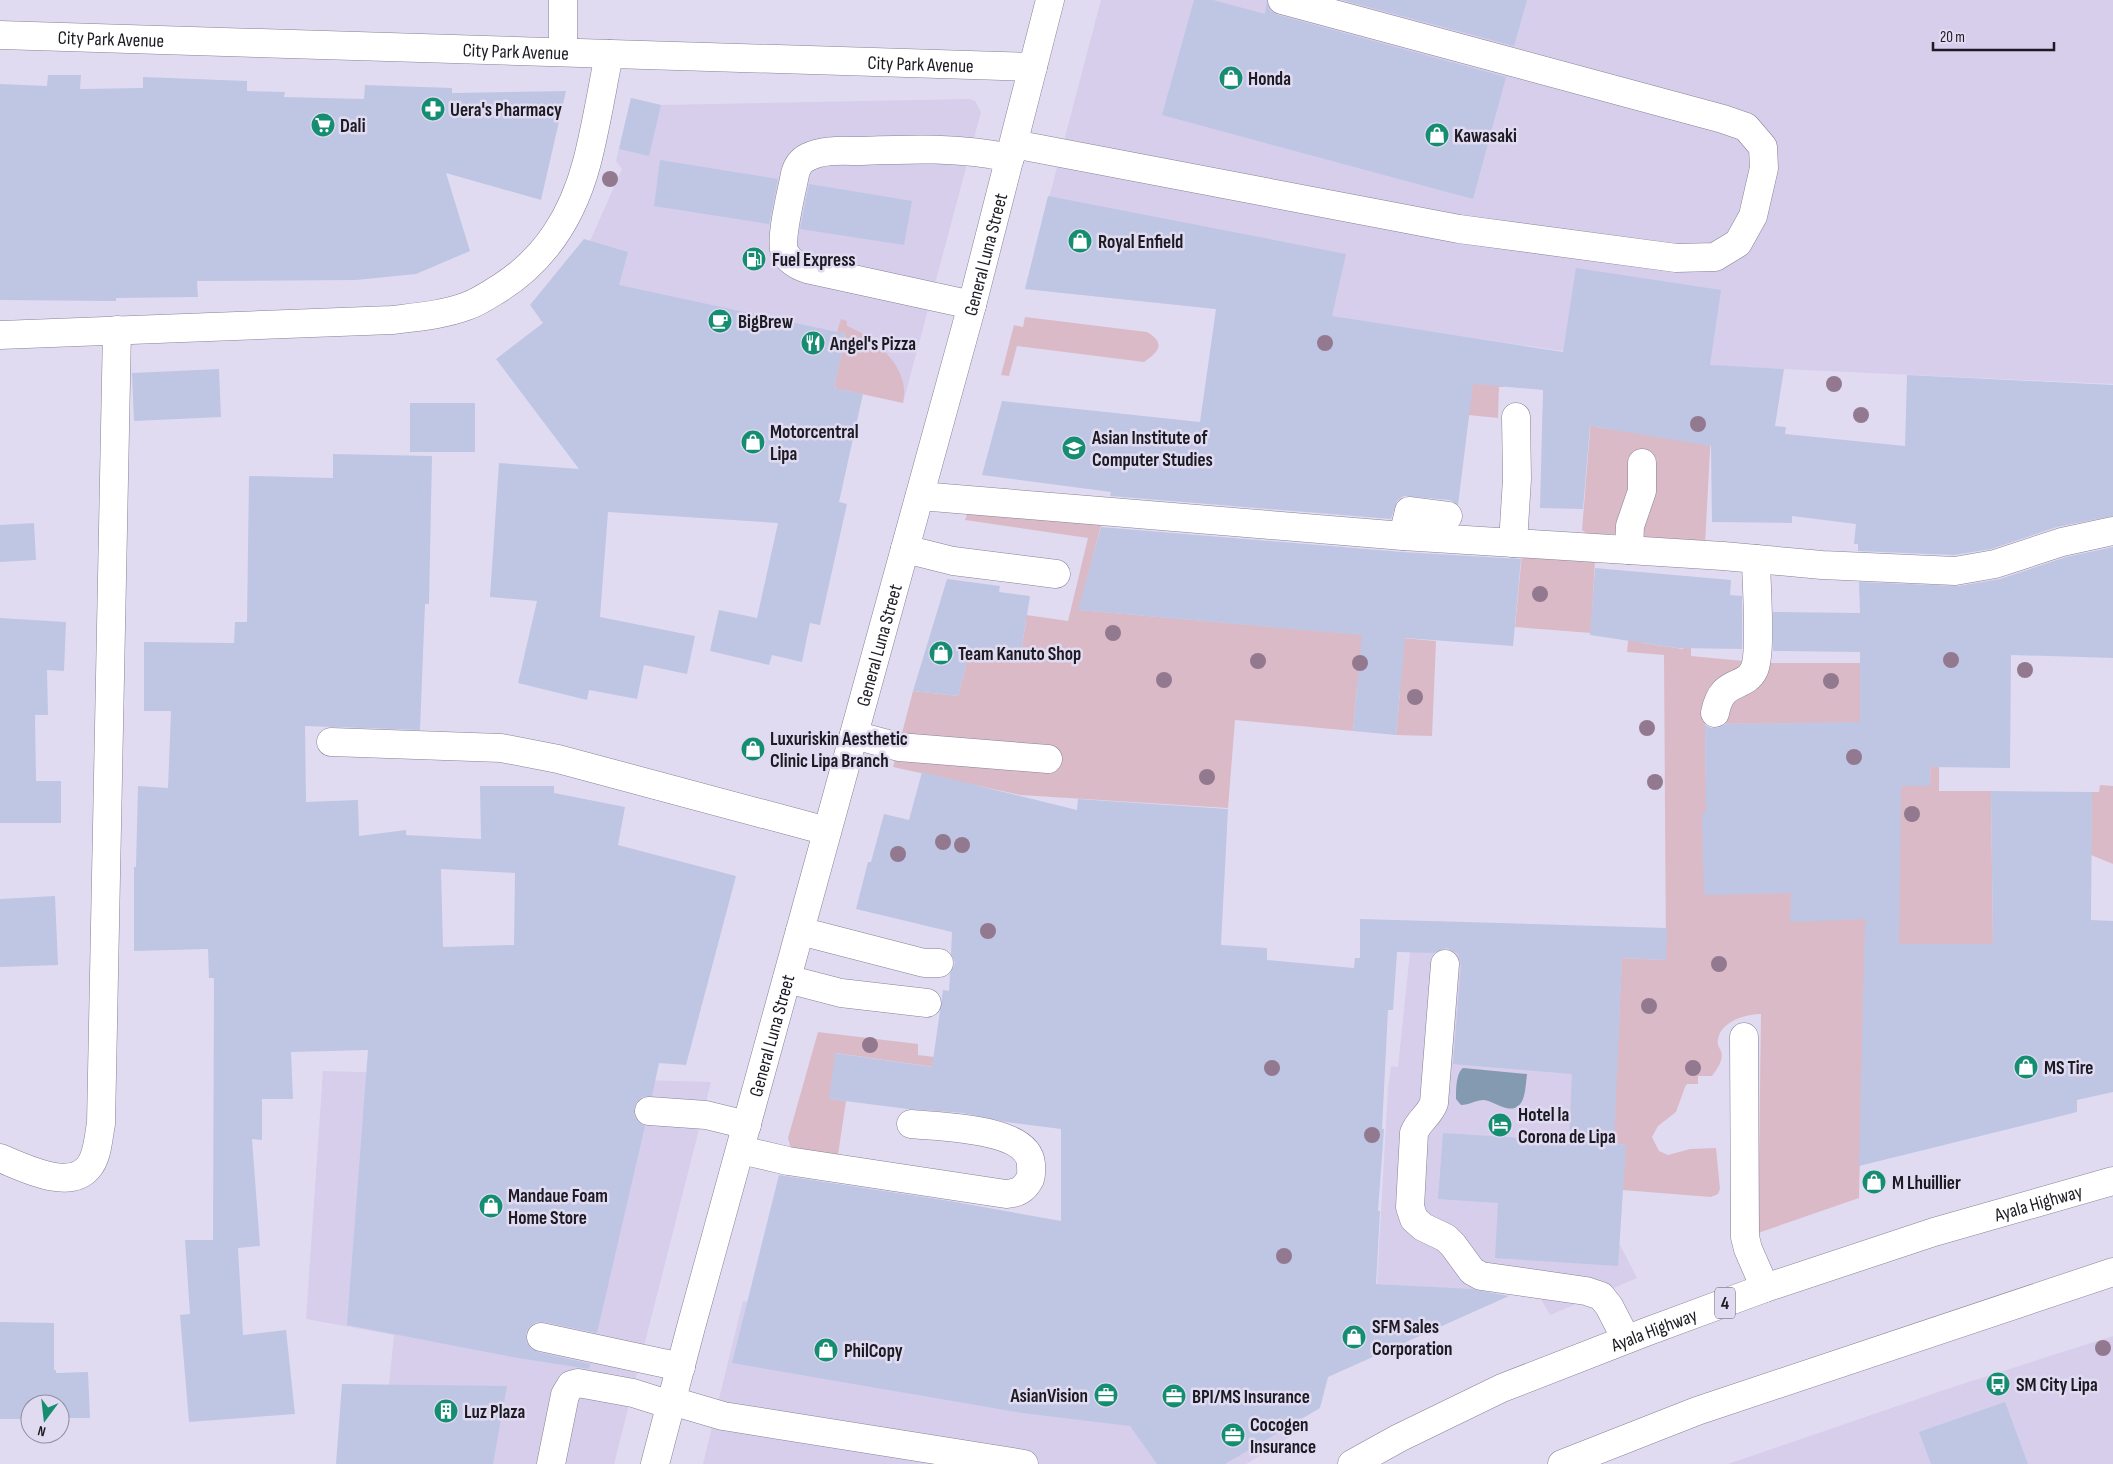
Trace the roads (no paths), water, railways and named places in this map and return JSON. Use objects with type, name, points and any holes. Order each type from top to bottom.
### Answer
[{"type":"main road","points":[[562,52],[563,0]]},
{"type":"main road","name":"General Luna Street","points":[[655,1464],[972,305],[1050,0]]},
{"type":"main road","points":[[972,305],[807,268],[793,262],[786,254],[783,241],[798,165],[807,157],[828,152],[938,149],[982,152],[1012,151],[1449,227],[1676,258],[1715,257],[1738,243],[1753,216],[1764,168],[1763,147],[1746,127],[1714,116],[1282,0]]},
{"type":"main road","name":"City Park Avenue","points":[[0,35],[1033,68]]},
{"type":"main road","points":[[0,335],[418,317],[468,306],[490,294],[531,265],[556,235],[566,217],[587,162],[609,54]]},
{"type":"main road","points":[[0,1158],[50,1176],[71,1178],[88,1168],[96,1152],[101,1124],[116,330]]},
{"type":"main road","points":[[1513,543],[1517,480],[1516,418]]},
{"type":"main road","points":[[1628,550],[1630,526],[1642,491],[1642,463]]},
{"type":"main road","points":[[920,496],[1403,536],[1628,550],[1822,565],[1955,570],[1994,564],[2062,542],[2113,531]]},
{"type":"main road","points":[[1403,536],[1409,512],[1448,516]]},
{"type":"main road","points":[[905,548],[953,561],[1056,574]]},
{"type":"main road","points":[[1715,714],[1717,702],[1724,691],[1751,675],[1756,662],[1756,559]]},
{"type":"main road","points":[[854,734],[898,747],[1048,759]]},
{"type":"main road","points":[[331,742],[501,748],[558,759],[827,831]]},
{"type":"main road","points":[[800,931],[924,963],[940,963]]},
{"type":"main road","points":[[1445,964],[1435,1095],[1431,1111],[1418,1123],[1414,1133],[1410,1207],[1414,1219],[1423,1227],[1446,1238],[1472,1271],[1481,1276],[1586,1291],[1601,1296],[1609,1306],[1626,1339]]},
{"type":"main road","points":[[787,979],[841,993],[927,1003]]},
{"type":"main road","points":[[1744,1038],[1745,1237],[1765,1288]]},
{"type":"main road","points":[[649,1112],[706,1115],[788,1161],[1006,1194],[1018,1193],[1026,1186],[1032,1175],[1030,1160],[1021,1146],[1005,1137],[986,1132],[911,1124]]},
{"type":"main road","name":"Ayala Highway","points":[[1352,1464],[1399,1438],[1502,1388],[1626,1339],[1765,1288],[1934,1232],[2113,1181]]},
{"type":"main road","points":[[1562,1464],[1697,1411],[2113,1272]]},
{"type":"main road","points":[[541,1337],[681,1367]]},
{"type":"main road","points":[[551,1464],[565,1395],[571,1385],[578,1383],[633,1393],[724,1416],[1024,1464]]},
{"type":"water","points":[[1463,1068],[1527,1074],[1523,1099],[1516,1107],[1511,1108],[1484,1100],[1461,1105],[1456,1099],[1456,1091],[1458,1078]]},
{"type":"place","name":"Honda","points":[[1231,78]]},
{"type":"place","name":"Uera's Pharmacy","points":[[433,109]]},
{"type":"place","name":"Dali","points":[[323,125]]},
{"type":"place","name":"Kawasaki","points":[[1437,135]]},
{"type":"place","name":"Royal Enfield","points":[[1080,241]]},
{"type":"place","name":"Fuel Express","points":[[754,259]]},
{"type":"place","name":"BigBrew","points":[[720,321]]},
{"type":"place","name":"Angel's Pizza","points":[[813,343]]},
{"type":"place","name":"Motorcentral Lipa","points":[[753,442]]},
{"type":"place","name":"Asian Institute of Computer Studies","points":[[1074,448]]},
{"type":"place","name":"Team Kanuto Shop","points":[[941,653]]},
{"type":"place","name":"Luxuriskin Aesthetic Clinic Lipa Branch","points":[[753,749]]},
{"type":"place","name":"MS Tire","points":[[2026,1067]]},
{"type":"place","name":"Hotel la Corona de Lipa","points":[[1500,1125]]},
{"type":"place","name":"M Lhuillier","points":[[1874,1182]]},
{"type":"place","name":"Mandaue Foam Home Store","points":[[491,1206]]},
{"type":"place","name":"SFM Sales Corporation","points":[[1354,1337]]},
{"type":"place","name":"PhilCopy","points":[[826,1350]]},
{"type":"place","name":"SM City Lipa","points":[[1998,1384]]},
{"type":"place","name":"AsianVision","points":[[1106,1395]]},
{"type":"place","name":"BPI/MS Insurance","points":[[1174,1396]]},
{"type":"place","name":"Luz Plaza","points":[[446,1411]]},
{"type":"place","name":"Cocogen Insurance","points":[[1233,1435]]}]
